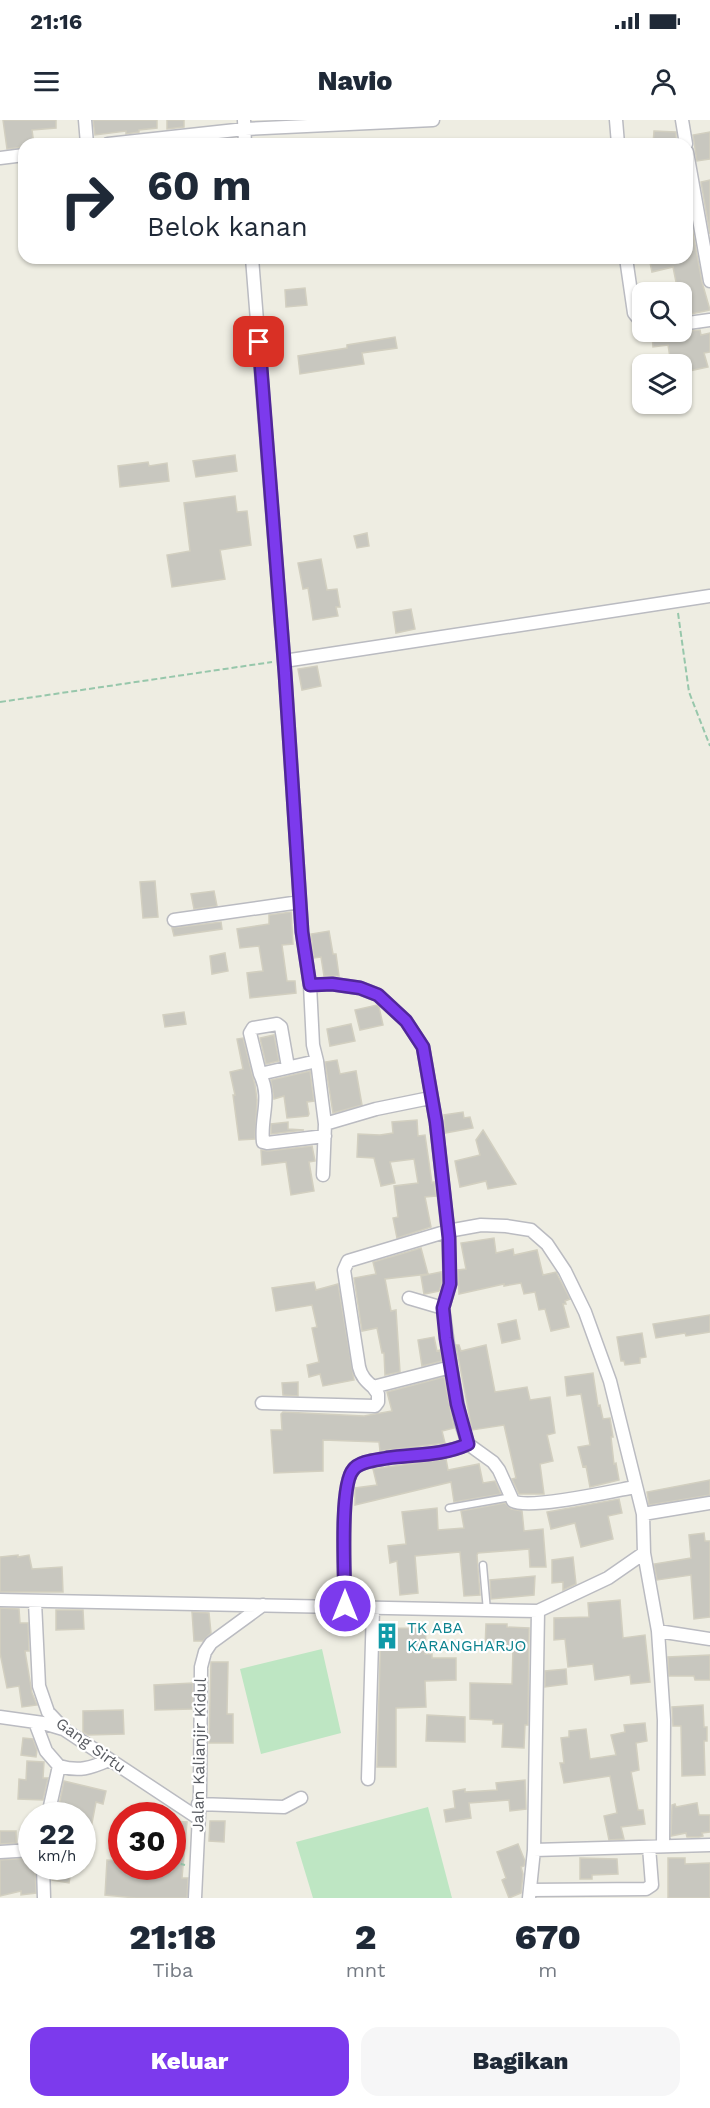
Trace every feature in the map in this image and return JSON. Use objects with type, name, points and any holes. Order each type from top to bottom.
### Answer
[{"type":"street","points":[[85,120],[86,138]]},
{"type":"street","points":[[149,138],[244,124],[432,120]]},
{"type":"street","points":[[616,120],[618,138]]},
{"type":"street","points":[[682,120],[685,138]]},
{"type":"street","points":[[2,161],[18,157]]},
{"type":"street","points":[[693,186],[710,281]]},
{"type":"street","points":[[252,264],[284,661],[302,932],[310,985],[311,1025],[325,1130],[323,1175]]},
{"type":"street","points":[[627,264],[632,299]]},
{"type":"street","points":[[692,322],[710,320]]},
{"type":"street","points":[[284,661],[710,596]]},
{"type":"street","points":[[174,920],[300,902]]},
{"type":"street","points":[[310,985],[332,984],[360,988],[378,995],[406,1021],[423,1047],[430,1098],[436,1122],[448,1231],[450,1284],[443,1308],[461,1423],[468,1444],[493,1462],[503,1477],[511,1497],[517,1503],[540,1503],[635,1487]]},
{"type":"street","points":[[288,1067],[281,1027],[277,1024],[253,1028],[250,1033],[260,1074],[264,1081],[266,1105],[261,1124],[263,1142],[325,1130],[376,1108],[430,1098]]},
{"type":"street","points":[[260,1074],[317,1061]]},
{"type":"street","points":[[262,1404],[375,1406],[378,1402],[378,1394],[360,1374],[346,1286],[345,1265],[356,1258],[448,1231],[481,1225],[531,1230],[547,1244],[565,1271],[585,1312],[610,1381],[643,1514],[645,1553],[658,1631],[664,1720],[663,1846]]},
{"type":"street","points":[[409,1298],[443,1308]]},
{"type":"street","points":[[373,1387],[451,1367]]},
{"type":"street","points":[[345,1606],[345,1489],[352,1470],[360,1464],[388,1458],[452,1451],[468,1444]]},
{"type":"street","points":[[643,1514],[710,1503]]},
{"type":"street","points":[[0,1600],[538,1611],[608,1578],[645,1553]]},
{"type":"street","name":"Gang Sirtu","points":[[35,1602],[39,1686],[48,1712],[65,1730],[198,1818]]},
{"type":"street","name":"Jalan Kalianjir Kidul","points":[[195,1898],[202,1727],[200,1678],[205,1653],[211,1643],[221,1634],[263,1605]]},
{"type":"street","points":[[368,1779],[373,1608]]},
{"type":"street","points":[[538,1611],[534,1850],[530,1894],[646,1889],[652,1885],[649,1846]]},
{"type":"street","points":[[658,1631],[710,1639]]},
{"type":"street","points":[[0,1717],[35,1722],[65,1730]]},
{"type":"street","points":[[35,1722],[46,1751],[59,1766],[72,1770],[83,1770],[109,1760]]},
{"type":"street","points":[[51,1802],[59,1766]]},
{"type":"street","points":[[198,1804],[284,1807],[301,1798]]},
{"type":"street","points":[[534,1850],[710,1845]]},
{"type":"street","points":[[0,1852],[18,1851]]},
{"type":"street","points":[[43,1880],[44,1898]]},
{"type":"lane","points":[[449,1508],[511,1497]]},
{"type":"lane","points":[[483,1564],[487,1611]]},
{"type":"path","points":[[676,601],[688,692],[710,746]]},
{"type":"path","points":[[0,702],[284,661]]},
{"type":"green space","points":[[322,1649],[341,1733],[261,1754],[240,1669]]},
{"type":"green space","points":[[428,1807],[452,1898],[313,1898],[296,1842]]},
{"type":"building","points":[[3,120],[56,120],[56,128],[32,130],[33,138],[18,138],[18,148],[7,149]]},
{"type":"building","points":[[93,120],[157,120],[157,128],[126,134],[126,131],[95,135]]},
{"type":"building","points":[[167,120],[184,120],[184,127],[167,129]]},
{"type":"building","points":[[654,131],[676,132],[676,138],[653,138]]},
{"type":"building","points":[[710,132],[710,159],[697,161],[693,135]]},
{"type":"building","points":[[710,180],[710,234],[701,182]]},
{"type":"building","points":[[693,234],[710,310],[692,314],[692,282],[676,282],[673,267],[652,272],[650,264],[693,264]]},
{"type":"building","points":[[305,288],[307,305],[286,307],[285,290]]},
{"type":"building","points":[[700,330],[701,335],[710,333],[710,352],[704,353],[708,367],[692,370],[692,354],[669,354],[668,345],[653,347],[653,342],[692,342],[692,331]]},
{"type":"building","points":[[395,337],[397,348],[362,353],[364,364],[300,374],[298,356]]},
{"type":"building","points":[[235,455],[237,471],[196,477],[193,461]]},
{"type":"building","points":[[148,462],[149,466],[167,463],[169,481],[120,487],[118,466]]},
{"type":"building","points":[[235,496],[237,512],[247,511],[251,545],[220,550],[225,579],[172,587],[167,555],[190,551],[184,503]]},
{"type":"building","points":[[367,533],[369,546],[357,548],[354,536]]},
{"type":"building","points":[[321,559],[327,590],[337,589],[340,607],[336,607],[338,616],[313,620],[308,588],[303,589],[298,563]]},
{"type":"building","points":[[411,609],[415,629],[396,633],[393,612]]},
{"type":"building","points":[[317,666],[321,686],[302,690],[298,669]]},
{"type":"building","points":[[155,881],[158,917],[143,918],[140,882]]},
{"type":"building","points":[[214,891],[217,906],[194,909],[191,894]]},
{"type":"building","points":[[291,912],[293,944],[282,945],[287,981],[295,981],[296,993],[250,998],[247,973],[263,971],[259,946],[240,948],[237,929],[269,924],[269,915]]},
{"type":"building","points":[[221,922],[222,929],[174,936],[172,928]]},
{"type":"building","points":[[329,931],[333,954],[336,954],[339,976],[324,976],[321,957],[314,958],[311,934]]},
{"type":"building","points":[[225,953],[228,971],[212,974],[210,956]]},
{"type":"building","points":[[377,1005],[383,1025],[360,1030],[355,1010]]},
{"type":"building","points":[[184,1012],[186,1024],[165,1027],[163,1015]]},
{"type":"building","points":[[351,1024],[355,1041],[330,1046],[327,1029]]},
{"type":"building","points":[[274,1035],[279,1061],[266,1064],[260,1038]]},
{"type":"building","points":[[243,1038],[257,1100],[255,1139],[239,1140],[233,1095],[235,1095],[230,1072],[243,1069],[237,1039]]},
{"type":"building","points":[[337,1060],[340,1074],[356,1071],[362,1105],[333,1113],[325,1062]]},
{"type":"building","points":[[310,1071],[314,1101],[307,1102],[309,1114],[287,1118],[284,1096],[274,1099],[271,1080]]},
{"type":"building","points":[[463,1112],[464,1118],[470,1117],[473,1128],[445,1133],[444,1115]]},
{"type":"building","points":[[417,1120],[418,1136],[425,1135],[436,1196],[425,1197],[431,1227],[397,1238],[393,1218],[398,1217],[394,1186],[418,1183],[414,1159],[390,1162],[395,1183],[381,1186],[374,1158],[357,1157],[358,1134],[393,1133],[392,1122]]},
{"type":"building","points":[[288,1122],[288,1129],[304,1130],[271,1134],[271,1124]]},
{"type":"building","points":[[483,1130],[516,1184],[488,1189],[486,1181],[460,1187],[455,1161],[480,1155],[476,1140]]},
{"type":"building","points":[[312,1146],[315,1161],[309,1162],[314,1191],[291,1195],[286,1162],[262,1165],[261,1150]]},
{"type":"building","points":[[494,1238],[496,1253],[513,1249],[514,1255],[537,1250],[543,1275],[556,1272],[570,1299],[563,1304],[569,1327],[551,1331],[545,1309],[539,1310],[535,1292],[524,1294],[521,1283],[504,1286],[504,1284],[459,1294],[458,1270],[466,1269],[461,1243]]},
{"type":"building","points":[[421,1248],[428,1274],[385,1279],[391,1311],[396,1310],[400,1372],[385,1375],[384,1353],[382,1353],[377,1328],[362,1331],[354,1278],[376,1274],[373,1262]]},
{"type":"building","points":[[441,1272],[442,1283],[439,1291],[424,1294],[421,1276]]},
{"type":"building","points":[[314,1282],[316,1290],[338,1284],[354,1380],[323,1386],[320,1374],[309,1377],[307,1365],[319,1362],[312,1328],[317,1327],[312,1305],[276,1311],[272,1288]]},
{"type":"building","points":[[710,1315],[710,1332],[656,1338],[653,1324]]},
{"type":"building","points":[[516,1320],[520,1339],[502,1343],[498,1324]]},
{"type":"building","points":[[642,1333],[646,1357],[640,1358],[640,1363],[625,1365],[624,1361],[621,1361],[617,1337]]},
{"type":"building","points":[[434,1337],[442,1361],[422,1366],[418,1340]]},
{"type":"building","points":[[456,1345],[459,1345],[461,1351],[486,1345],[495,1392],[527,1387],[530,1400],[550,1397],[555,1433],[547,1435],[553,1461],[540,1464],[544,1494],[519,1494],[512,1479],[516,1478],[504,1425],[472,1430]]},
{"type":"building","points":[[593,1373],[598,1406],[600,1405],[603,1419],[610,1418],[614,1464],[616,1463],[619,1480],[590,1487],[586,1466],[583,1467],[578,1447],[590,1445],[581,1394],[567,1396],[565,1377]]},
{"type":"building","points":[[444,1377],[454,1428],[442,1431],[445,1443],[380,1451],[379,1442],[323,1440],[323,1471],[274,1473],[271,1430],[282,1430],[281,1414],[283,1412],[364,1416],[392,1411],[387,1392]]},
{"type":"building","points":[[298,1382],[298,1396],[283,1395],[282,1383]]},
{"type":"building","points":[[446,1459],[448,1470],[479,1464],[483,1483],[495,1481],[501,1494],[454,1502],[451,1482],[355,1505],[355,1488],[377,1485],[373,1469]]},
{"type":"building","points":[[710,1480],[710,1495],[649,1505],[647,1492]]},
{"type":"building","points":[[619,1499],[622,1513],[608,1516],[613,1539],[581,1547],[575,1523],[551,1529],[547,1512]]},
{"type":"building","points":[[505,1503],[511,1509],[522,1511],[524,1531],[543,1529],[546,1567],[530,1567],[529,1549],[478,1553],[480,1595],[464,1596],[460,1552],[415,1556],[418,1593],[400,1595],[397,1561],[390,1563],[388,1546],[406,1544],[402,1512],[437,1508],[438,1530],[464,1528],[461,1511]]},
{"type":"building","points":[[704,1533],[705,1541],[710,1541],[710,1617],[694,1619],[691,1575],[657,1580],[654,1564],[691,1558],[689,1535]]},
{"type":"building","points":[[18,1555],[18,1557],[29,1555],[32,1569],[62,1567],[63,1592],[0,1592],[0,1557]]},
{"type":"building","points":[[573,1557],[576,1584],[563,1590],[563,1582],[552,1583],[552,1560]]},
{"type":"building","points":[[535,1576],[534,1595],[491,1599],[490,1580]]},
{"type":"building","points":[[620,1600],[623,1638],[645,1635],[650,1682],[631,1684],[630,1675],[595,1680],[593,1664],[568,1667],[565,1639],[554,1640],[554,1618],[589,1617],[588,1603]]},
{"type":"building","points":[[0,1608],[19,1609],[20,1623],[28,1623],[29,1651],[25,1651],[32,1693],[37,1705],[22,1707],[19,1686],[7,1688],[0,1653]]},
{"type":"building","points":[[56,1610],[83,1610],[84,1629],[56,1630]]},
{"type":"building","points":[[192,1612],[209,1613],[211,1633],[203,1641],[194,1641]]},
{"type":"building","points":[[486,1624],[507,1624],[507,1627],[529,1628],[528,1725],[525,1725],[524,1748],[502,1747],[503,1724],[493,1724],[493,1720],[470,1719],[470,1683],[512,1684],[513,1648],[485,1648]]},
{"type":"building","points":[[381,1625],[426,1629],[425,1654],[432,1654],[432,1658],[456,1658],[456,1680],[425,1681],[426,1707],[396,1708],[396,1767],[377,1767]]},
{"type":"building","points":[[710,1655],[710,1680],[695,1680],[694,1676],[669,1676],[668,1657]]},
{"type":"building","points":[[211,1662],[228,1662],[227,1714],[233,1714],[233,1743],[209,1743]]},
{"type":"building","points":[[566,1669],[567,1684],[545,1687],[545,1671]]},
{"type":"building","points":[[193,1683],[192,1709],[155,1710],[154,1685]]},
{"type":"building","points":[[703,1705],[704,1727],[707,1727],[707,1741],[704,1741],[705,1775],[682,1776],[681,1726],[673,1726],[672,1707]]},
{"type":"building","points":[[123,1710],[124,1734],[88,1735],[83,1732],[83,1711]]},
{"type":"building","points":[[427,1715],[465,1717],[465,1742],[426,1741]]},
{"type":"building","points":[[645,1723],[647,1741],[636,1743],[639,1770],[631,1772],[638,1810],[643,1810],[645,1824],[621,1827],[624,1839],[609,1840],[604,1816],[617,1813],[610,1776],[564,1783],[560,1763],[564,1763],[561,1738],[569,1737],[569,1731],[586,1729],[590,1759],[616,1755],[611,1735],[625,1732],[624,1725]]},
{"type":"building","points":[[23,1738],[33,1739],[37,1750],[36,1757],[21,1755]]},
{"type":"building","points":[[27,1761],[44,1762],[43,1778],[48,1778],[43,1800],[18,1799],[19,1779],[26,1780]]},
{"type":"building","points":[[525,1780],[526,1809],[510,1811],[509,1800],[469,1803],[471,1818],[446,1822],[444,1810],[455,1808],[453,1791],[497,1790],[496,1783]]},
{"type":"building","points":[[64,1781],[106,1791],[103,1804],[60,1802]]},
{"type":"building","points":[[697,1803],[699,1815],[710,1815],[710,1832],[702,1833],[703,1836],[699,1837],[687,1837],[686,1833],[671,1836],[672,1805],[675,1804],[676,1807]]},
{"type":"building","points":[[210,1821],[225,1821],[224,1842],[209,1841]]},
{"type":"building","points":[[0,1831],[16,1831],[16,1843],[0,1844]]},
{"type":"building","points":[[518,1844],[525,1861],[524,1866],[521,1867],[523,1874],[521,1893],[509,1898],[502,1880],[506,1878],[497,1852]]},
{"type":"building","points":[[580,1858],[617,1859],[618,1874],[592,1875],[592,1879],[580,1879]]},
{"type":"building","points":[[668,1858],[685,1858],[685,1864],[710,1863],[710,1898],[668,1898]]},
{"type":"building","points":[[18,1859],[18,1880],[36,1880],[36,1893],[21,1895],[21,1891],[0,1896],[0,1860]]},
{"type":"building","points":[[107,1860],[108,1880],[186,1880],[188,1878],[187,1898],[136,1898],[105,1895]]},
{"type":"building","points":[[52,1880],[70,1880],[69,1883]]},
{"type":"place","name":"TK ABA KARANGHARJO","points":[[387,1636]]},
{"type":"route","points":[[259,342],[285,673],[302,932],[310,985],[332,984],[360,988],[378,995],[406,1021],[423,1047],[430,1098],[436,1122],[449,1238],[450,1284],[443,1308],[446,1338],[457,1404],[468,1444],[452,1451],[388,1458],[360,1464],[352,1470],[345,1489],[345,1606]]}]
